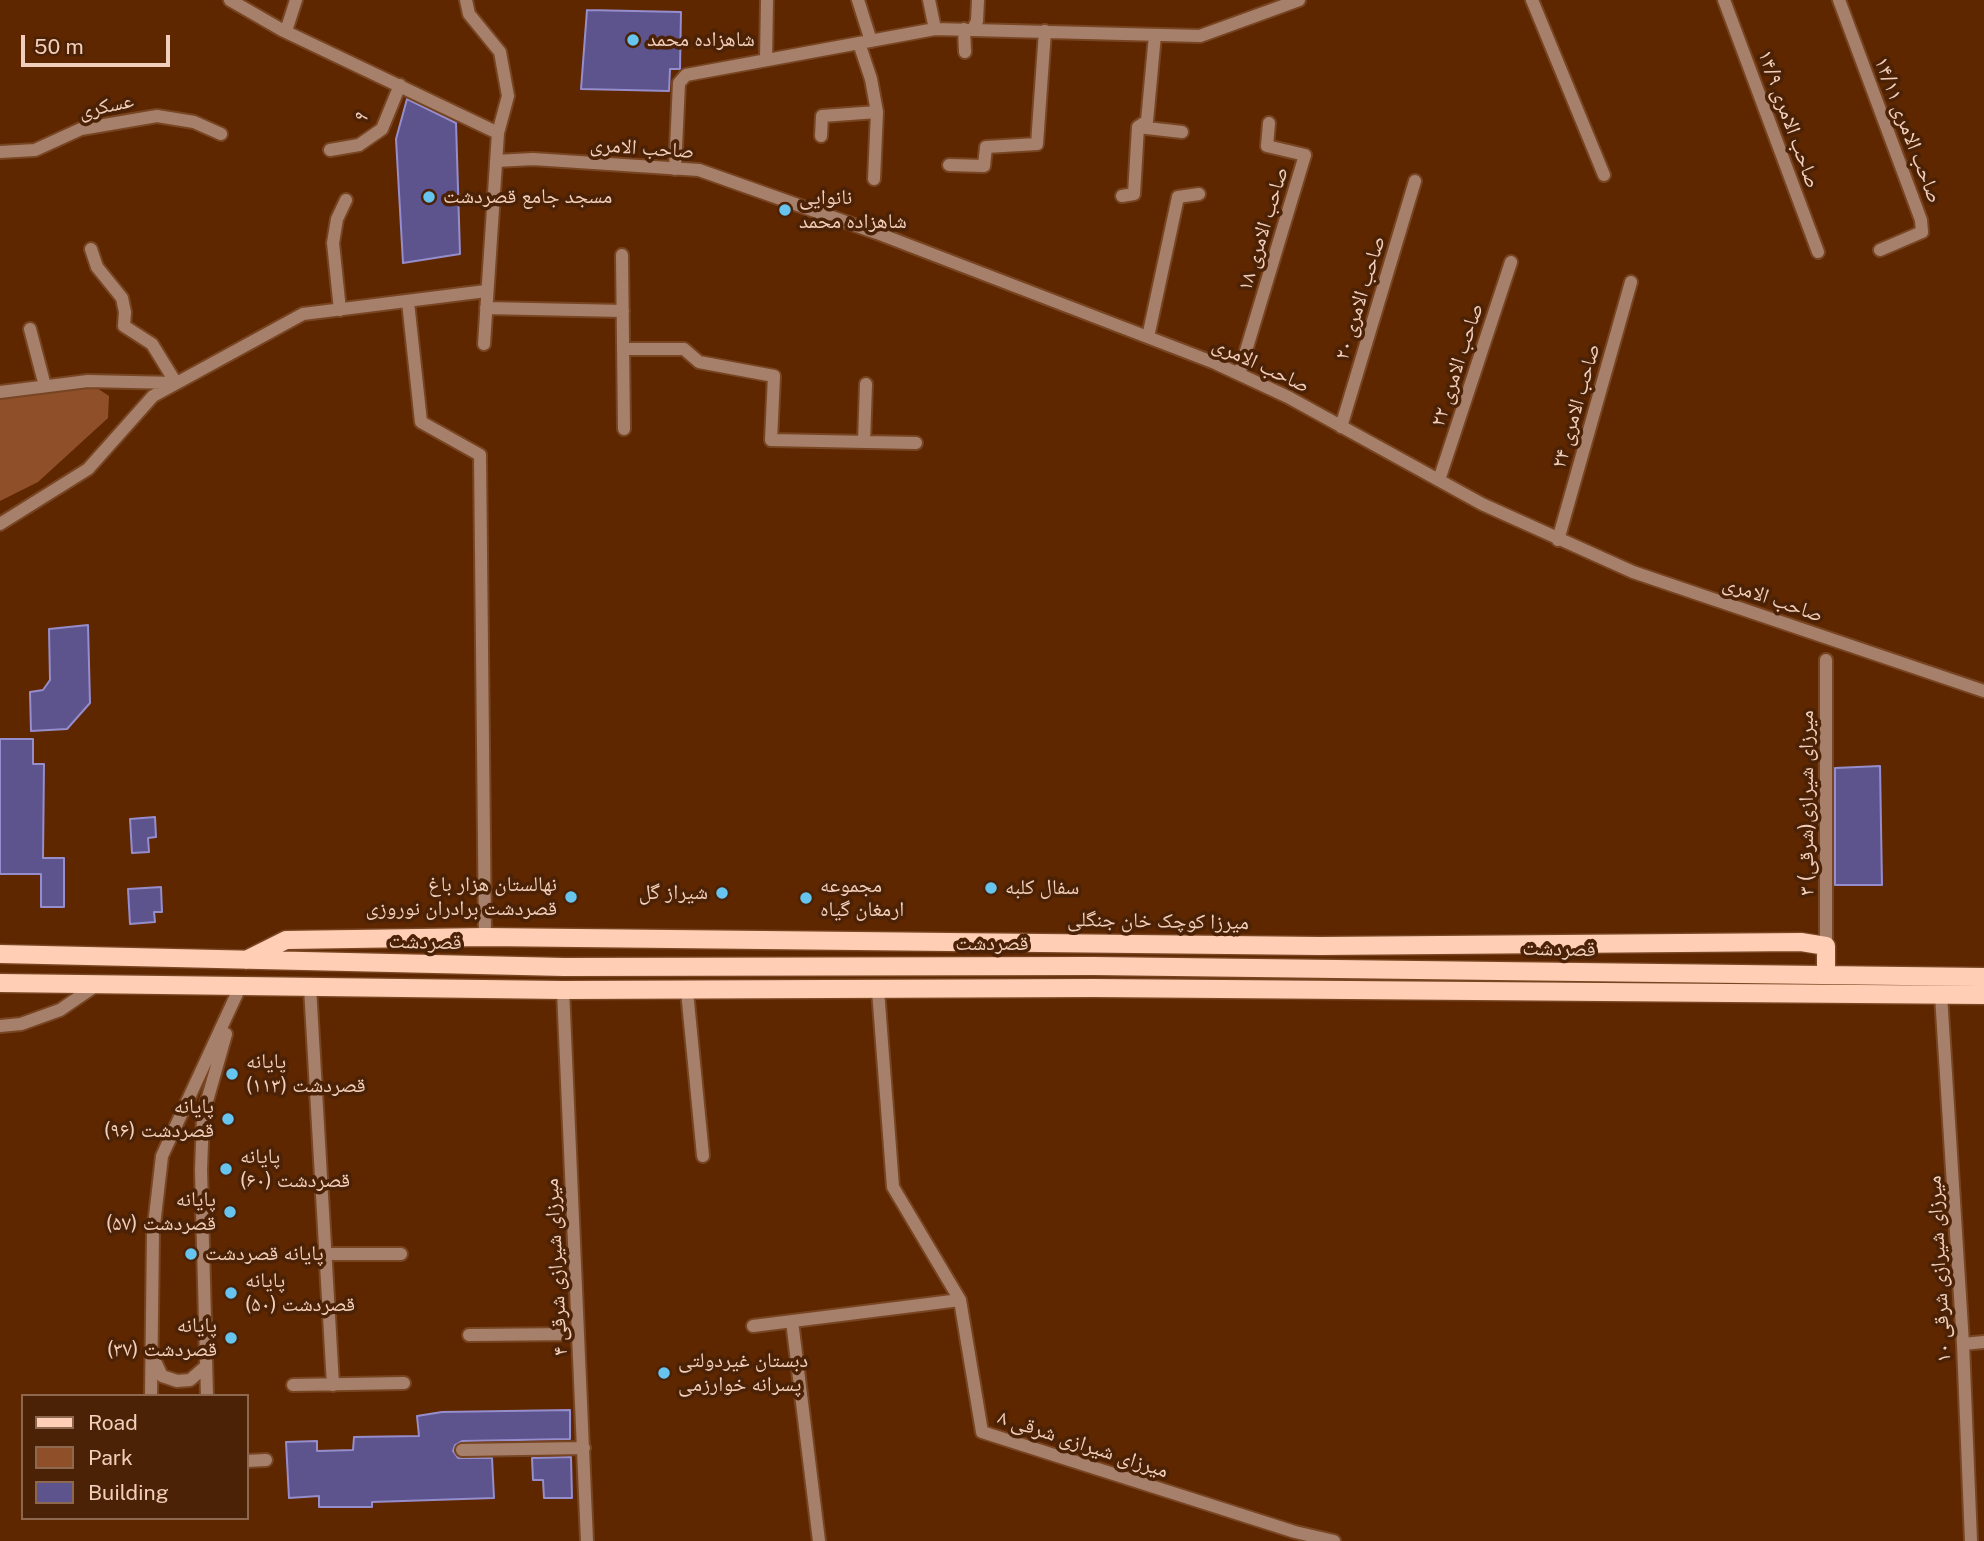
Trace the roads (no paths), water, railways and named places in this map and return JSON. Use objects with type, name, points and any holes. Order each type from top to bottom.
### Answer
[{"type":"main road","name":"میرزا کوچک خان جنگلی","points":[[243,962],[286,940],[485,937],[1320,946],[1801,942],[1826,946]]},
{"type":"main road","points":[[1093,943],[1093,966]]},
{"type":"main road","points":[[1826,946],[1826,975]]},
{"type":"main road","name":"قصردشت","points":[[0,954],[243,962],[564,967],[1093,966],[1984,977]]},
{"type":"main road","points":[[240,986],[243,962]]},
{"type":"main road","points":[[310,986],[312,963]]},
{"type":"main road","points":[[563,990],[564,967]]},
{"type":"main road","points":[[687,991],[689,968]]},
{"type":"main road","name":"قصردشت","points":[[0,983],[687,991],[1093,988],[1984,995]]},
{"type":"street","points":[[230,0],[286,31],[498,134]]},
{"type":"street","points":[[286,31],[296,0]]},
{"type":"street","points":[[466,0],[469,14],[500,52],[508,96],[498,134],[484,344]]},
{"type":"street","points":[[766,60],[767,0]]},
{"type":"street","points":[[858,0],[877,112],[874,179]]},
{"type":"street","points":[[929,0],[935,29]]},
{"type":"street","points":[[965,52],[969,29],[977,21],[978,0]]},
{"type":"street","points":[[674,169],[679,83],[686,75],[935,29],[1200,36],[1299,0]]},
{"type":"street","points":[[1532,0],[1604,175]]},
{"type":"street","name":"۱۴/۹ صاحب الامری","points":[[1724,0],[1818,252]]},
{"type":"street","name":"۱۴/۱۱ صاحب الامری","points":[[1839,0],[1921,220],[1922,232],[1880,250]]},
{"type":"street","points":[[949,165],[984,166],[986,147],[1037,144],[1045,31]]},
{"type":"street","points":[[1138,127],[1147,121],[1155,35]]},
{"type":"street","name":"۹","points":[[330,150],[359,145],[382,129],[400,85]]},
{"type":"street","points":[[821,136],[822,117],[877,112]]},
{"type":"street","name":"عسکری","points":[[0,152],[35,149],[81,129],[124,119],[157,116],[194,122],[221,134]]},
{"type":"street","name":"۱۸ صاحب الامری","points":[[1239,374],[1306,155],[1267,146],[1269,122]]},
{"type":"street","points":[[1138,127],[1182,132]]},
{"type":"street","points":[[1122,195],[1134,194],[1138,127]]},
{"type":"street","name":"صاحب الامری","points":[[496,162],[533,159],[699,170],[866,229],[1239,374],[1558,540],[1633,572],[1984,691]]},
{"type":"street","name":"۲۰ صاحب الامری","points":[[1341,427],[1415,181]]},
{"type":"street","points":[[1148,337],[1178,197],[1199,194]]},
{"type":"street","points":[[340,310],[333,243],[337,219],[346,200]]},
{"type":"street","points":[[91,249],[97,267],[122,298],[124,326],[152,344],[176,383]]},
{"type":"street","points":[[622,255],[624,429]]},
{"type":"street","name":"۲۲ صاحب الامری","points":[[1439,480],[1511,262]]},
{"type":"street","name":"۲۴ صاحب الامری","points":[[1558,540],[1631,282]]},
{"type":"street","points":[[0,524],[88,469],[153,396],[303,314],[486,291]]},
{"type":"street","points":[[408,302],[421,422],[480,455],[485,937]]},
{"type":"street","points":[[486,308],[622,311]]},
{"type":"street","points":[[30,329],[45,386]]},
{"type":"street","points":[[623,349],[684,349],[699,362],[774,376],[771,440],[916,443]]},
{"type":"street","points":[[0,392],[88,381],[176,383]]},
{"type":"street","points":[[864,442],[866,384]]},
{"type":"street","name":"۳ میرزای شیرازی(شرقی)","points":[[1826,660],[1826,946]]},
{"type":"street","points":[[0,1026],[21,1024],[60,1010],[99,984]]},
{"type":"street","points":[[151,1394],[153,1234],[162,1156],[240,986]]},
{"type":"street","points":[[207,1394],[203,1115],[240,986]]},
{"type":"street","points":[[310,986],[333,1385]]},
{"type":"street","name":"۴ میرزای شیرازی شرقی","points":[[563,990],[587,1541]]},
{"type":"street","name":"۸ میرزای شیرازی شرقی","points":[[878,990],[893,1187],[960,1300],[982,1432],[1295,1532],[1334,1541]]},
{"type":"street","points":[[687,991],[703,1156]]},
{"type":"street","name":"۱۰ میرزای شیرازی شرقی","points":[[1941,995],[1963,1344],[1971,1541]]},
{"type":"street","points":[[326,1254],[401,1254]]},
{"type":"street","points":[[753,1326],[960,1300]]},
{"type":"street","points":[[792,1321],[819,1541]]},
{"type":"street","points":[[469,1335],[578,1334]]},
{"type":"street","points":[[1963,1344],[1984,1342]]},
{"type":"street","points":[[153,1355],[162,1376],[177,1381],[190,1380],[205,1367]]},
{"type":"street","points":[[293,1385],[404,1383]]},
{"type":"street","points":[[462,1450],[584,1448]]},
{"type":"street","points":[[248,1461],[266,1460]]},
{"type":"place","name":"شاهزاده محمد","points":[[633,40]]},
{"type":"place","name":"مسجد جامع قصردشت","points":[[429,197]]},
{"type":"place","name":"نانوایی شاهزاده محمد","points":[[785,210]]},
{"type":"place","name":"سفال کلبه","points":[[991,888]]},
{"type":"place","name":"شیراز گل","points":[[722,893]]},
{"type":"place","name":"نهالستان هزار باغ قصردشت برادران نوروزی","points":[[571,897]]},
{"type":"place","name":"مجموعه ارمغان گیاه","points":[[806,898]]},
{"type":"place","name":"پایانه قصردشت (۱۱۳)","points":[[232,1074]]},
{"type":"place","name":"پایانه قصردشت (۹۶)","points":[[228,1119]]},
{"type":"place","name":"پایانه قصردشت (۶۰)","points":[[226,1169]]},
{"type":"place","name":"پایانه قصردشت (۵۷)","points":[[230,1212]]},
{"type":"place","name":"پایانه قصردشت","points":[[191,1254]]},
{"type":"place","name":"پایانه قصردشت (۵۰)","points":[[231,1293]]},
{"type":"place","name":"پایانه قصردشت (۳۷)","points":[[231,1338]]},
{"type":"place","name":"دبستان غیردولتی پسرانه خوارزمی","points":[[664,1373]]}]
